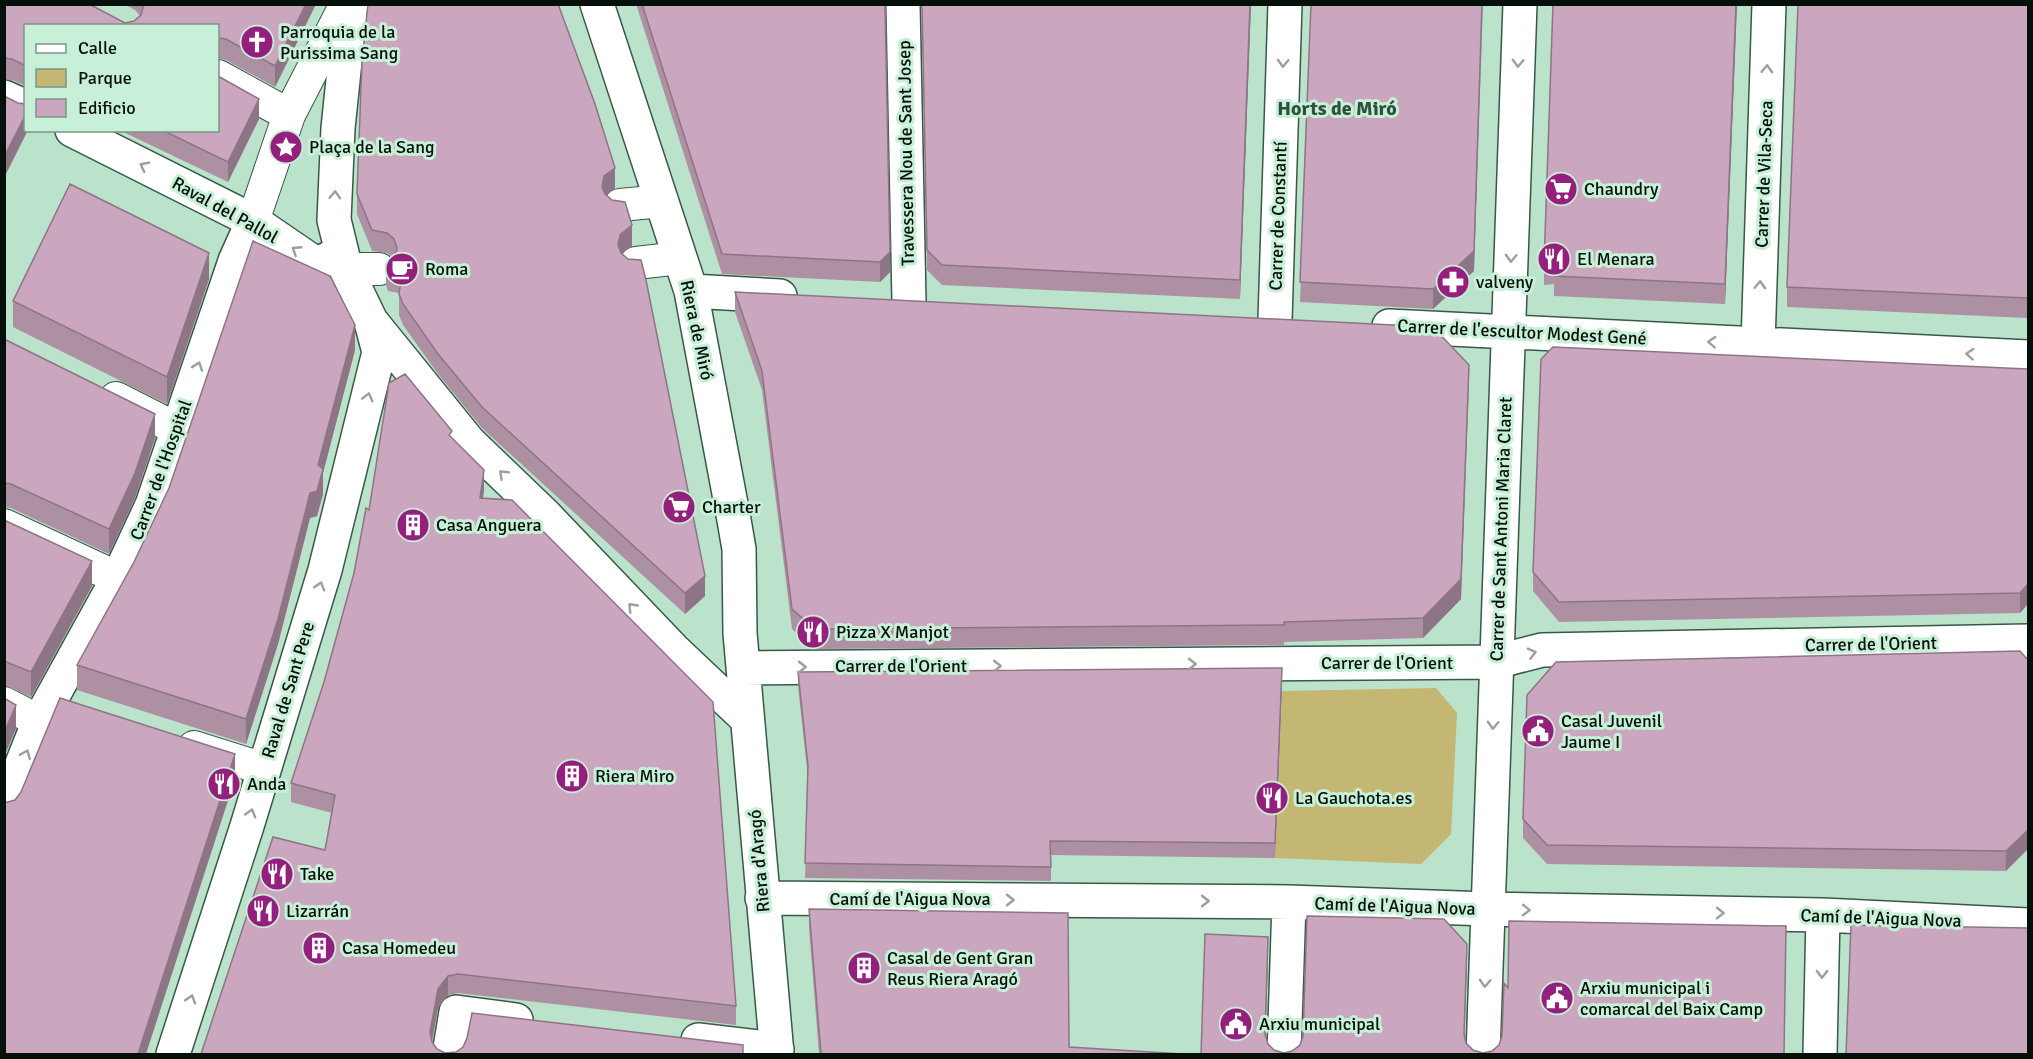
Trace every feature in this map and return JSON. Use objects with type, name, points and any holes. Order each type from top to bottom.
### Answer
[{"type":"street","points":[[253,221],[289,115],[349,4]]},
{"type":"street","points":[[349,4],[337,140],[334,220],[343,261],[371,321],[469,442],[545,515],[673,649],[747,719]]},
{"type":"street","name":"Riera de Miró","points":[[597,4],[691,291],[739,549],[740,633],[743,668]]},
{"type":"street","name":"Travessera Nou de Sant Josep","points":[[903,4],[909,302]]},
{"type":"street","name":"Carrer de Constantí","points":[[1275,320],[1285,4]]},
{"type":"street","name":"Carrer de Sant Antoni Maria Claret","points":[[1483,1054],[1495,662],[1520,4]]},
{"type":"street","name":"Carrer de Vila-Seca","points":[[1758,344],[1769,4]]},
{"type":"street","points":[[219,77],[289,115]]},
{"type":"street","points":[[4,97],[24,106]]},
{"type":"street","name":"Raval del Pallol","points":[[76,132],[253,221],[316,264],[343,261]]},
{"type":"street","points":[[620,205],[662,201]]},
{"type":"street","name":"Carrer de l'Hospital","points":[[4,808],[54,710],[152,505],[235,261],[253,221]]},
{"type":"street","points":[[636,263],[680,258]]},
{"type":"street","points":[[343,261],[379,268]]},
{"type":"street","points":[[691,291],[806,297]]},
{"type":"street","points":[[875,300],[945,304]]},
{"type":"street","points":[[1239,318],[1310,322]]},
{"type":"street","name":"Raval de Sant Pere","points":[[173,1054],[325,570],[379,352],[371,321]]},
{"type":"street","name":"Carrer de l'escultor Modest Gené","points":[[1357,324],[2028,357]]},
{"type":"street","points":[[91,386],[177,429]]},
{"type":"street","points":[[4,525],[118,578]]},
{"type":"street","points":[[673,649],[700,658],[717,651],[740,633]]},
{"type":"street","name":"Carrer de l'Orient","points":[[743,668],[1495,662],[1542,650],[2028,641]]},
{"type":"street","name":"Riera d'Aragó","points":[[743,668],[777,1052]]},
{"type":"street","points":[[4,703],[54,710]]},
{"type":"street","points":[[163,737],[264,769]]},
{"type":"street","name":"Camí de l'Aigua Nova","points":[[762,898],[1289,902],[1488,909],[1823,915],[2028,925]]},
{"type":"street","points":[[1284,1054],[1289,902]]},
{"type":"street","points":[[1820,1054],[1823,915]]},
{"type":"street","points":[[449,1054],[456,1012],[548,1024]]},
{"type":"street","points":[[674,1038],[777,1052]]},
{"type":"green space","points":[[1436,688],[1457,713],[1451,834],[1421,864],[1275,858],[1282,691]]},
{"type":"building","points":[[4,4],[89,4],[125,23],[134,21],[141,15],[144,4],[306,4],[275,66],[226,39],[219,38],[219,24],[24,24],[24,65],[4,58]]},
{"type":"building","points":[[368,4],[558,4],[595,104],[615,168],[604,176],[602,187],[605,194],[612,200],[625,202],[632,225],[620,235],[618,245],[621,253],[628,259],[641,260],[646,280],[705,576],[685,593],[482,407],[438,354],[403,304],[399,294],[402,273],[388,270],[386,265],[395,257],[397,248],[394,239],[387,233],[372,230],[357,194],[362,61]]},
{"type":"building","points":[[642,4],[885,4],[890,252],[880,262],[722,254]]},
{"type":"building","points":[[922,4],[1250,4],[1240,280],[942,265],[927,250]]},
{"type":"building","points":[[1311,4],[1482,4],[1474,251],[1433,289],[1300,282]]},
{"type":"building","points":[[1553,4],[1736,4],[1725,284],[1554,276],[1554,265],[1544,265]]},
{"type":"building","points":[[1798,4],[2028,4],[2027,298],[1787,287]]},
{"type":"building","points":[[219,77],[259,99],[228,162],[166,132],[219,132]]},
{"type":"building","points":[[4,96],[24,104],[24,118],[4,157]]},
{"type":"building","points":[[70,184],[209,253],[167,377],[13,301]]},
{"type":"building","points":[[253,241],[330,276],[355,325],[318,465],[323,469],[317,491],[310,493],[278,619],[246,719],[77,665],[134,562],[169,488]]},
{"type":"building","points":[[735,292],[1433,327],[1469,365],[1461,579],[1423,618],[1284,622],[1284,625],[815,629],[792,609],[762,371]]},
{"type":"building","points":[[4,339],[155,414],[135,473],[109,529],[11,484],[4,483]]},
{"type":"building","points":[[1553,347],[2027,369],[2028,584],[2020,593],[1559,602],[1533,572],[1541,359]]},
{"type":"building","points":[[405,374],[452,431],[449,435],[484,470],[480,498],[512,500],[713,702],[736,1006],[458,974],[448,976],[438,989],[430,1032],[432,1042],[437,1049],[445,1053],[456,1052],[463,1047],[472,1013],[743,1045],[743,1054],[201,1054],[273,837],[325,850],[335,795],[291,783],[324,682],[354,573],[366,508],[369,510],[389,383]]},
{"type":"building","points":[[4,520],[92,561],[31,672],[4,661]]},
{"type":"building","points":[[2020,651],[2028,660],[2028,830],[2006,851],[1547,845],[1523,819],[1527,695],[1556,662]]},
{"type":"building","points":[[1282,668],[1275,843],[1050,841],[1051,867],[805,863],[808,766],[798,672]]},
{"type":"building","points":[[4,698],[16,705],[4,733]]},
{"type":"building","points":[[60,698],[235,754],[138,1054],[4,1054],[4,803],[15,800],[21,792]]},
{"type":"building","points":[[809,909],[1068,913],[1069,1047],[1183,1054],[821,1054]]},
{"type":"building","points":[[1307,916],[1444,919],[1467,944],[1464,1034],[1466,1043],[1473,1050],[1483,1053],[1492,1051],[1499,1045],[1502,1036],[1504,983],[1508,988],[1509,921],[1786,926],[1784,1054],[1201,1054],[1205,934],[1268,937],[1265,1034],[1268,1044],[1274,1050],[1284,1053],[1300,1045],[1303,1036]]},
{"type":"building","points":[[1851,925],[2028,928],[2028,1054],[1846,1054]]},
{"type":"place","name":"Parroquia de la Purissima Sang","points":[[257,42]]},
{"type":"place","name":"Plaça de la Sang","points":[[286,147]]},
{"type":"place","name":"Chaundry","points":[[1561,189]]},
{"type":"place","name":"El Menara","points":[[1554,259]]},
{"type":"place","name":"Roma","points":[[402,269]]},
{"type":"place","name":"valveny","points":[[1453,282]]},
{"type":"place","name":"Charter","points":[[679,507]]},
{"type":"place","name":"Casa Anguera","points":[[413,525]]},
{"type":"place","name":"Pizza X Manjot","points":[[813,632]]},
{"type":"place","name":"Casal Juvenil Jaume I","points":[[1538,731]]},
{"type":"place","name":"Riera Miro","points":[[572,776]]},
{"type":"place","name":"Anda","points":[[224,784]]},
{"type":"place","name":"La Gauchota.es","points":[[1272,798]]},
{"type":"place","name":"Take","points":[[277,874]]},
{"type":"place","name":"Lizarrán","points":[[263,911]]},
{"type":"place","name":"Casa Homedeu","points":[[319,948]]},
{"type":"place","name":"Casal de Gent Gran Reus Riera Aragó","points":[[864,968]]},
{"type":"place","name":"Arxiu municipal i comarcal del Baix Camp","points":[[1557,998]]},
{"type":"place","name":"Arxiu municipal","points":[[1236,1024]]},
{"type":"district","name":"Horts de Miró","points":[[1337,108]]}]
